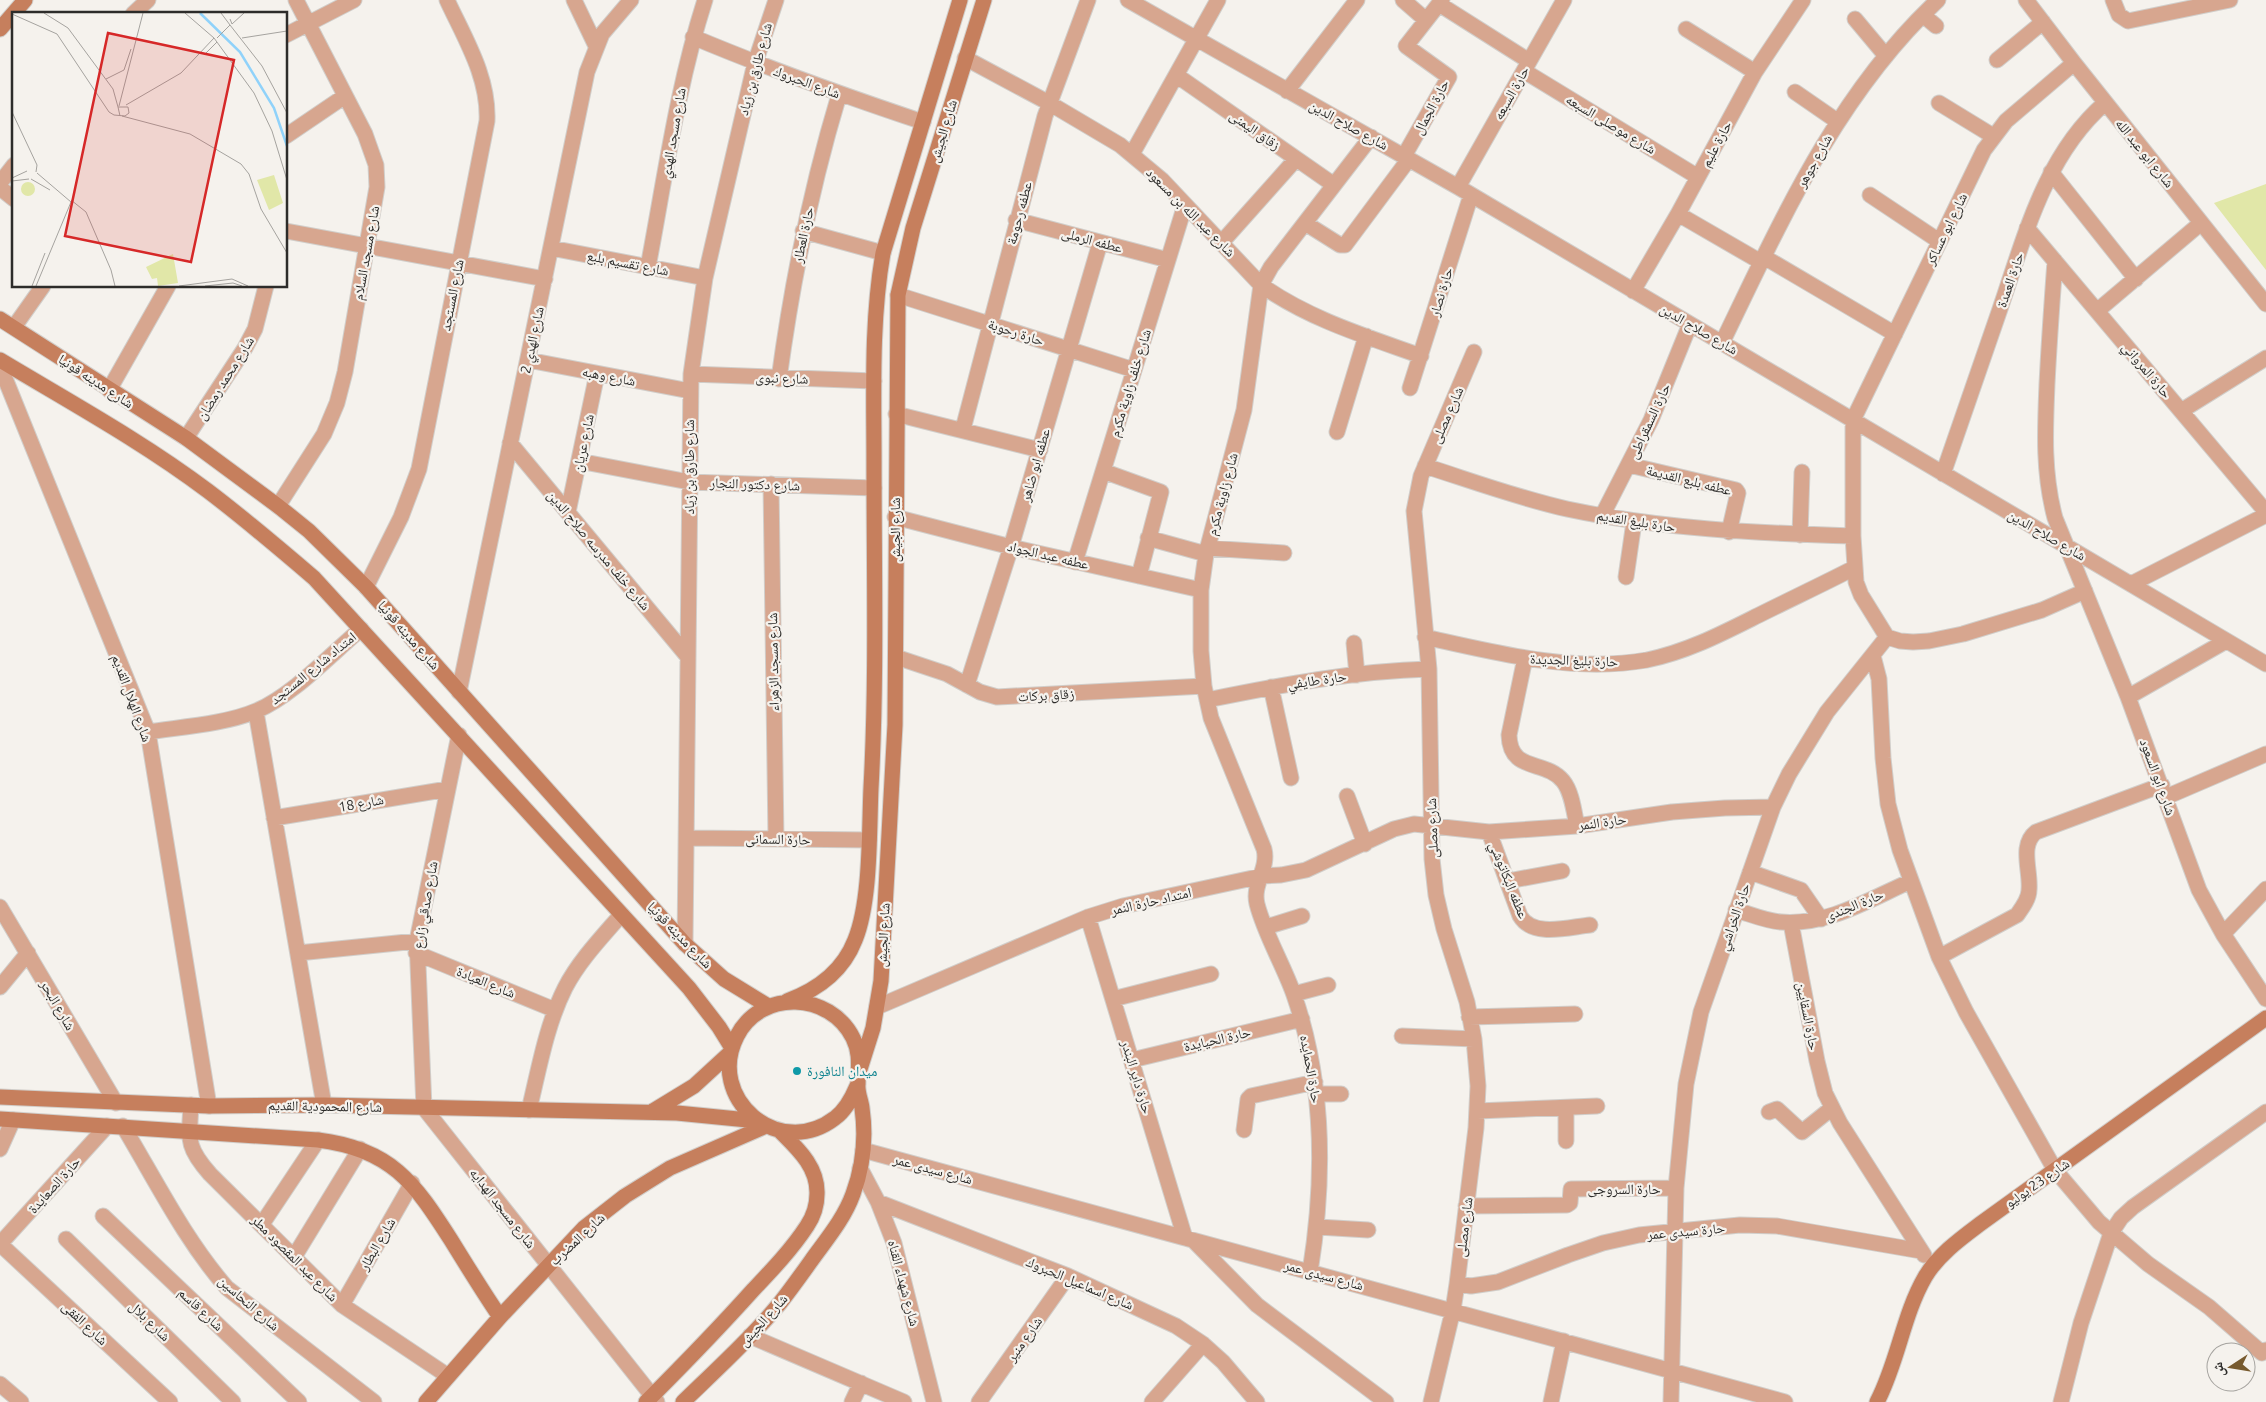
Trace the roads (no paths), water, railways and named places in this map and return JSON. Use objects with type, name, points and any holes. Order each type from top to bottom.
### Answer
[{"type":"main road","points":[[15,12],[25,0]]},
{"type":"main road","name":"شارع الجيش","points":[[787,1001],[820,985],[840,965],[855,942],[861,924],[869,840],[875,704],[874,381],[877,300],[883,253],[960,0]]},
{"type":"main road","name":"شارع الجيش","points":[[860,1069],[877,1006],[881,982],[895,725],[898,295],[913,228],[984,0]]},
{"type":"main road","points":[[0,29],[12,15]]},
{"type":"main road","name":"شارع مدينه قونيا","points":[[0,319],[186,438],[309,531],[366,587],[685,944],[724,979],[768,1006]]},
{"type":"main road","name":"شارع مدينه قونيا","points":[[0,360],[150,451],[207,490],[262,533],[314,578],[621,915],[690,988],[719,1027],[731,1050]]},
{"type":"main road","points":[[875,578],[896,580]]},
{"type":"main road","points":[[787,1001],[819,1006],[833,1014],[845,1025],[856,1046],[860,1069],[857,1086],[849,1104],[836,1118],[819,1128],[800,1132],[768,1126],[748,1113],[733,1090],[730,1078],[731,1050],[738,1034],[746,1023],[768,1006],[787,1001]]},
{"type":"main road","name":"شارع 23 يوليو","points":[[1877,1402],[1894,1366],[1917,1294],[1932,1267],[1949,1249],[1969,1232],[2266,1018]]},
{"type":"main road","points":[[650,1112],[694,1086],[731,1050]]},
{"type":"main road","name":"شارع الجيش","points":[[683,1402],[750,1336],[780,1303],[841,1219],[852,1194],[863,1150],[862,1114],[857,1086]]},
{"type":"main road","name":"شارع المحمودية القديم","points":[[0,1097],[191,1106],[324,1105],[704,1114],[768,1126]]},
{"type":"main road","points":[[7,1120],[318,1140],[360,1149],[388,1163],[412,1183],[429,1206],[500,1317]]},
{"type":"main road","name":"شارع الجيش","points":[[651,1400],[783,1257],[808,1225],[816,1202],[815,1176],[808,1161],[768,1126]]},
{"type":"main road","name":"شارع المضرب","points":[[426,1402],[500,1317],[584,1228],[625,1196],[670,1168],[768,1126]]},
{"type":"street","name":"شارع مسجد السلام","points":[[278,506],[324,434],[337,403],[345,372],[377,187],[376,165],[365,134],[296,0]]},
{"type":"street","points":[[288,34],[354,0]]},
{"type":"street","name":"شارع المستجد","points":[[366,587],[401,517],[419,469],[487,121],[488,104],[485,87],[447,0]]},
{"type":"street","points":[[574,0],[596,46]]},
{"type":"street","name":"شارع الهدي 2","points":[[459,692],[587,72],[596,46],[610,23],[631,0]]},
{"type":"street","name":"شارع مسجد الهدي","points":[[648,267],[682,83],[693,37],[705,0]]},
{"type":"street","name":"شارع طارق بن زياد","points":[[685,944],[691,374],[705,278],[755,63],[776,0]]},
{"type":"street","name":"عطفه رحومة","points":[[962,429],[991,324],[1016,220],[1049,103],[1088,0]]},
{"type":"street","name":"شارع صلاح الدين","points":[[1128,0],[1464,191],[2266,664]]},
{"type":"street","points":[[1132,154],[1218,0]]},
{"type":"street","points":[[1287,90],[1357,0]]},
{"type":"street","points":[[1403,0],[1426,20]]},
{"type":"street","name":"حارة السبعه","points":[[1464,191],[1526,66],[1564,0]]},
{"type":"street","name":"شارع جوهر","points":[[1722,343],[1813,161],[1837,121],[1886,56],[1938,0]]},
{"type":"street","name":"شارع ابو عبد الله","points":[[2026,0],[2074,64],[2266,304]]},
{"type":"street","points":[[2113,0],[2119,15],[2128,21],[2197,4],[2230,0]]},
{"type":"street","name":"حارة عليم","points":[[1633,291],[1678,214],[1754,72],[1801,1]]},
{"type":"street","name":"حارة الجمال","points":[[1406,158],[1449,77],[1406,46],[1440,2]]},
{"type":"street","name":"شارع موصلى السبعه","points":[[1440,2],[1526,66],[1698,176]]},
{"type":"street","points":[[1923,15],[1936,26]]},
{"type":"street","points":[[1855,19],[1886,56]]},
{"type":"street","points":[[1997,60],[2043,22]]},
{"type":"street","points":[[1686,29],[1754,72]]},
{"type":"street","name":"شارع الحبروك","points":[[693,37],[755,63],[923,122]]},
{"type":"street","name":"شارع عبد الله بن مسعود","points":[[965,58],[1097,130],[1132,154],[1162,180],[1261,285],[1307,313],[1421,356]]},
{"type":"street","name":"شارع ابو عساكر","points":[[1853,420],[1984,150],[2006,121],[2074,64]]},
{"type":"street","name":"زقاق اليمنى","points":[[1176,76],[1334,185]]},
{"type":"street","points":[[1795,92],[1837,121]]},
{"type":"street","name":"حارة العطار","points":[[779,379],[793,280],[803,231],[839,94]]},
{"type":"street","points":[[288,135],[346,96]]},
{"type":"street","points":[[1939,103],[1993,136]]},
{"type":"street","name":"حارة العمدة","points":[[1944,474],[2027,228],[2051,172],[2074,134],[2105,103]]},
{"type":"street","name":"شارع زاوية مكرم","points":[[1262,876],[1266,859],[1264,849],[1211,718],[1201,651],[1201,590],[1207,551],[1244,410],[1261,285],[1271,267],[1371,137]]},
{"type":"street","points":[[1305,223],[1340,245],[1345,245],[1406,158]]},
{"type":"street","points":[[1222,242],[1296,159]]},
{"type":"street","points":[[0,183],[12,168]]},
{"type":"street","points":[[2051,172],[2136,279]]},
{"type":"street","points":[[0,188],[12,197]]},
{"type":"street","name":"حارة نصار","points":[[1410,388],[1421,356],[1464,191]]},
{"type":"street","points":[[1870,195],[1940,241]]},
{"type":"street","name":"شارع خلف زاوية مكرم","points":[[1075,562],[1185,204]]},
{"type":"street","points":[[1678,214],[1763,259],[1895,334]]},
{"type":"street","name":"عطفه الرملى","points":[[1016,220],[1168,260]]},
{"type":"street","points":[[2097,311],[2201,223]]},
{"type":"street","name":"حارة المرواني","points":[[2027,228],[2266,513]]},
{"type":"street","points":[[288,231],[545,279]]},
{"type":"street","points":[[803,231],[883,253]]},
{"type":"street","name":"عطفه ابو ضاهر","points":[[966,685],[1011,547],[1100,243]]},
{"type":"street","name":"شارع تقسيم بلبع","points":[[551,248],[705,278]]},
{"type":"street","name":"شارع ابو السعود","points":[[2055,261],[2049,327],[2045,462],[2053,511],[2128,697],[2199,890],[2222,934],[2266,999]]},
{"type":"street","points":[[14,327],[42,288]]},
{"type":"street","points":[[109,390],[167,288]]},
{"type":"street","name":"شارع محمد رمضان","points":[[186,438],[246,348],[255,329],[265,288]]},
{"type":"street","name":"حارة رحوبة","points":[[898,295],[1134,370]]},
{"type":"street","name":"حارة السمقراطى","points":[[1602,516],[1657,407],[1690,324]]},
{"type":"street","points":[[1337,432],[1366,336]]},
{"type":"street","name":"شارع مصلى","points":[[1431,1402],[1453,1310],[1457,1284],[1477,1111],[1478,1086],[1474,1039],[1436,894],[1431,824],[1429,669],[1414,511],[1417,488],[1425,466],[1474,352]]},
{"type":"street","points":[[2181,411],[2266,358]]},
{"type":"street","name":"شارع وهبه","points":[[528,360],[690,391]]},
{"type":"street","name":"شارع الهلال القديم","points":[[0,366],[148,732],[209,1106]]},
{"type":"street","name":"شارع عريان","points":[[568,512],[597,374]]},
{"type":"street","name":"شارع نبوى","points":[[691,374],[779,379],[874,381]]},
{"type":"street","points":[[896,414],[1040,450]]},
{"type":"street","points":[[1853,420],[1853,536],[1856,582],[1861,596],[1887,637],[1912,642],[1929,641],[1963,634],[2042,610],[2085,591]]},
{"type":"street","name":"شارع خلف مدرسه صلاح الدين","points":[[510,444],[688,657]]},
{"type":"street","name":"شارع دكتور النجار","points":[[579,462],[689,482],[874,488]]},
{"type":"street","name":"عطفه بلبع القديمة","points":[[1629,465],[1736,490],[1738,493],[1729,532]]},
{"type":"street","name":"حارة بليغ القديم","points":[[1425,466],[1526,498],[1634,522],[1729,532],[1853,536]]},
{"type":"street","points":[[1103,471],[1161,492],[1138,576]]},
{"type":"street","points":[[1800,535],[1802,472]]},
{"type":"street","name":"شارع مسجد الزهراء","points":[[771,484],[776,839]]},
{"type":"street","points":[[2131,584],[2266,513]]},
{"type":"street","name":"عطفه عبد الجواد","points":[[895,517],[1011,547],[1201,590]]},
{"type":"street","points":[[1626,577],[1634,522]]},
{"type":"street","points":[[1148,538],[1207,551],[1284,553]]},
{"type":"street","name":"حارة بليغ الجديدة","points":[[1425,637],[1525,658],[1589,664],[1646,660],[1674,653],[1710,640],[1854,568]]},
{"type":"street","name":"امتداد شارع المستجد","points":[[148,732],[256,712],[282,696],[361,629]]},
{"type":"street","name":"حارة الخراشي","points":[[1672,1402],[1676,1188],[1686,1084],[1701,1012],[1774,807],[1812,734],[1849,683],[1887,637]]},
{"type":"street","points":[[2128,697],[2226,640]]},
{"type":"street","points":[[1354,643],[1356,674]]},
{"type":"street","points":[[1873,656],[1879,679],[1888,804],[1900,850],[1939,957],[1966,1012],[2055,1170],[2099,1222],[2148,1264],[2209,1307],[2265,1353]]},
{"type":"street","name":"زقاق بركات","points":[[896,657],[948,674],[988,695],[1006,697],[1206,693]]},
{"type":"street","points":[[1525,658],[1509,735],[1509,746],[1514,755],[1520,760],[1562,779],[1567,786],[1577,826]]},
{"type":"street","name":"حارة طايفي","points":[[1206,693],[1271,687],[1299,681],[1356,674],[1429,669]]},
{"type":"street","points":[[1271,687],[1291,778]]},
{"type":"street","points":[[256,712],[324,1105]]},
{"type":"street","name":"شارع صدقي زارع","points":[[424,1108],[417,947],[459,735]]},
{"type":"street","points":[[1939,957],[2017,915],[2025,904],[2030,891],[2027,847],[2031,835],[2164,791],[2266,754]]},
{"type":"street","name":"شارع 18","points":[[274,818],[448,789]]},
{"type":"street","points":[[1347,796],[1365,844]]},
{"type":"street","name":"حارة النمر","points":[[1431,824],[1489,832],[1577,826],[1672,812],[1774,807]]},
{"type":"street","name":"امتداد حارة النمر","points":[[877,1006],[1088,917],[1123,906],[1262,876],[1281,875],[1306,870],[1404,826],[1431,824]]},
{"type":"street","name":"عطفه البكاتوشي","points":[[1489,832],[1520,916],[1531,927],[1541,929],[1590,925]]},
{"type":"street","name":"حارة السمانى","points":[[686,838],[869,840]]},
{"type":"street","points":[[1508,881],[1562,871]]},
{"type":"street","points":[[1750,872],[1801,890],[1821,919]]},
{"type":"street","name":"حارة الحمايده","points":[[1262,876],[1256,893],[1257,902],[1294,994],[1302,1019],[1316,1088],[1321,1156],[1318,1227],[1310,1272]]},
{"type":"street","name":"حارة الجندى","points":[[1736,910],[1778,922],[1791,923],[1821,919],[1911,881]]},
{"type":"street","points":[[2222,934],[2266,889]]},
{"type":"street","name":"شارع البحر","points":[[2,914],[28,953],[116,1103]]},
{"type":"street","points":[[529,1110],[555,1010],[580,964],[621,915]]},
{"type":"street","points":[[1266,927],[1302,916]]},
{"type":"street","name":"حارة داير البندر","points":[[1088,917],[1189,1239]]},
{"type":"street","name":"حارة السقايين","points":[[1791,923],[1817,1061],[1832,1108],[1932,1267]]},
{"type":"street","points":[[298,953],[417,947]]},
{"type":"street","name":"شارع العيادة","points":[[417,947],[555,1010]]},
{"type":"street","points":[[0,987],[28,953]]},
{"type":"street","points":[[1113,999],[1211,974]]},
{"type":"street","points":[[1294,994],[1328,985]]},
{"type":"street","points":[[1469,1017],[1574,1014]]},
{"type":"street","name":"حارة الحيايدة","points":[[1132,1060],[1302,1019]]},
{"type":"street","points":[[1402,1036],[1474,1039]]},
{"type":"street","points":[[1244,1130],[1248,1099],[1251,1096],[1316,1088],[1341,1094]]},
{"type":"street","name":"شارع عبد المقصود مطر","points":[[191,1106],[189,1131],[190,1143],[195,1157],[342,1305],[448,1376]]},
{"type":"street","points":[[1477,1111],[1598,1106]]},
{"type":"street","name":"شارع مسجد الهدايه","points":[[424,1108],[549,1265],[651,1400]]},
{"type":"street","points":[[1566,1108],[1566,1141]]},
{"type":"street","points":[[1769,1112],[1776,1109],[1802,1132],[1832,1108]]},
{"type":"street","points":[[2061,1402],[2081,1323],[2111,1233],[2121,1218],[2133,1207],[2266,1112]]},
{"type":"street","points":[[0,1149],[7,1120]]},
{"type":"street","name":"حارة الصعايدة","points":[[0,1244],[108,1126]]},
{"type":"street","name":"شارع النحاسين","points":[[123,1126],[194,1245],[209,1268],[227,1288],[374,1402]]},
{"type":"street","points":[[262,1224],[318,1140]]},
{"type":"street","points":[[294,1257],[360,1149]]},
{"type":"street","name":"شارع سيدى عمر","points":[[863,1150],[1785,1402]]},
{"type":"street","name":"شارع شهداء القناه","points":[[860,1168],[878,1202],[894,1243],[934,1402]]},
{"type":"street","name":"شارع البطار","points":[[342,1305],[412,1183]]},
{"type":"street","name":"حارة السروجى","points":[[1466,1206],[1567,1205],[1570,1203],[1571,1189],[1676,1188]]},
{"type":"street","name":"شارع اسماعيل الحبروك","points":[[878,1202],[1068,1276],[1176,1326],[1202,1344],[1223,1362],[1257,1402]]},
{"type":"street","name":"شارع قاسم","points":[[103,1216],[299,1402]]},
{"type":"street","name":"حارة سيدى عمر","points":[[1457,1284],[1478,1285],[1498,1282],[1603,1243],[1638,1235],[1740,1225],[1776,1226],[1921,1251]]},
{"type":"street","points":[[1318,1227],[1368,1230]]},
{"type":"street","name":"شارع بلال","points":[[66,1239],[233,1402]]},
{"type":"street","points":[[1189,1239],[1257,1305],[1386,1402]]},
{"type":"street","name":"شارع الفقى","points":[[0,1244],[170,1402]]},
{"type":"street","name":"شارع منير","points":[[979,1402],[1068,1276]]},
{"type":"street","points":[[750,1336],[904,1402]]},
{"type":"street","points":[[1551,1402],[1564,1341]]},
{"type":"street","points":[[1152,1402],[1202,1344]]},
{"type":"street","points":[[852,1402],[861,1383]]},
{"type":"street","points":[[0,1384],[21,1402]]},
{"type":"place","name":"ميدان النافورة","points":[[797,1071]]}]
